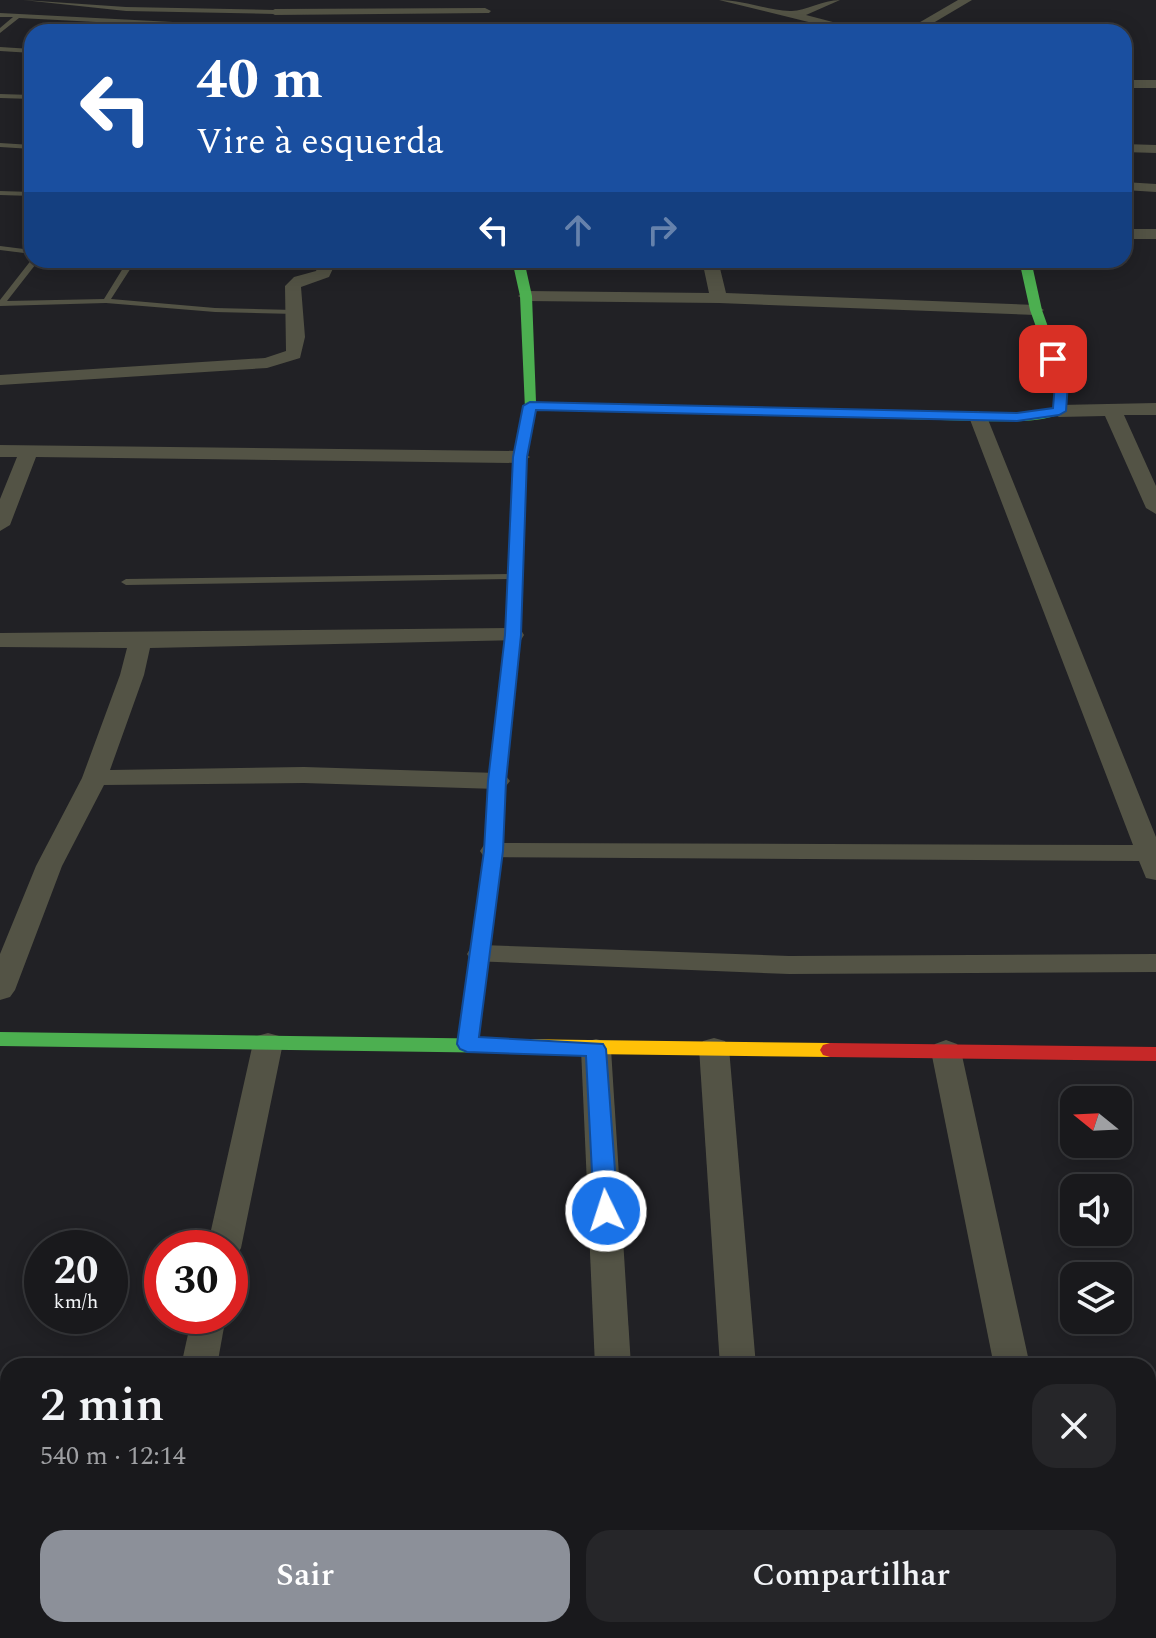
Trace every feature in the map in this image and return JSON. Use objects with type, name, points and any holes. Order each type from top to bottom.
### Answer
[{"type":"street","points":[[725,0],[829,24]]},
{"type":"street","points":[[793,16],[834,0]]},
{"type":"street","points":[[923,24],[966,0]]},
{"type":"street","points":[[274,11],[485,11]]},
{"type":"street","points":[[1132,84],[1156,84]]},
{"type":"street","points":[[1132,148],[1156,149]]},
{"type":"street","points":[[1132,186],[1156,188]]},
{"type":"street","points":[[1132,234],[1156,234]]},
{"type":"street","points":[[0,380],[267,363],[288,358],[294,354],[296,337],[293,286],[300,280],[323,274],[326,268]]},
{"type":"street","points":[[467,1044],[493,851],[497,781],[513,635],[520,457],[530,406],[526,296],[520,268]]},
{"type":"street","points":[[712,268],[719,298]]},
{"type":"street","points":[[1027,268],[1036,310],[1062,383],[1059,411]]},
{"type":"street","points":[[526,296],[719,298],[1036,310]]},
{"type":"street","points":[[530,406],[978,417],[1156,409]]},
{"type":"street","points":[[1112,410],[1156,508]]},
{"type":"street","points":[[493,851],[1152,862],[1099,719],[978,417]]},
{"type":"street","points":[[0,451],[520,457]]},
{"type":"street","points":[[0,525],[29,451]]},
{"type":"street","points":[[0,640],[513,635]]},
{"type":"street","points":[[0,990],[49,866],[95,778],[132,675],[140,641]]},
{"type":"street","points":[[95,778],[304,775],[497,781]]},
{"type":"street","points":[[481,954],[789,965],[1156,963]]},
{"type":"street","points":[[0,1039],[1156,1054]]},
{"type":"street","points":[[228,1230],[268,1043]]},
{"type":"street","points":[[714,1048],[737,1358]]},
{"type":"street","points":[[596,1049],[613,1358]]},
{"type":"street","points":[[946,1051],[1010,1358]]},
{"type":"street","points":[[201,1358],[205,1334]]},
{"type":"lane","points":[[26,0],[126,9],[274,11]]},
{"type":"lane","points":[[0,15],[173,24]]},
{"type":"lane","points":[[0,31],[19,15]]},
{"type":"lane","points":[[0,49],[24,50]]},
{"type":"lane","points":[[0,96],[24,97]]},
{"type":"lane","points":[[0,145],[24,146]]},
{"type":"lane","points":[[0,193],[24,194]]},
{"type":"lane","points":[[0,248],[24,251]]},
{"type":"lane","points":[[1,304],[29,268]]},
{"type":"lane","points":[[106,301],[127,268]]},
{"type":"lane","points":[[1,304],[106,301],[215,310],[295,312]]},
{"type":"lane","points":[[126,582],[513,577]]},
{"type":"traffic: fast","points":[[520,268],[526,296],[530,406]]},
{"type":"traffic: fast","points":[[530,406],[978,417],[1017,417],[1059,411],[1062,383],[1036,310],[1027,268]]},
{"type":"traffic: fast","points":[[0,1039],[511,1046]]},
{"type":"traffic: slow","points":[[467,1044],[493,851],[497,781],[513,635],[520,457],[530,406]]},
{"type":"traffic: slow","points":[[511,1046],[830,1050]]},
{"type":"traffic: jam","points":[[830,1050],[1156,1054]]},
{"type":"route","points":[[606,1211],[596,1049],[467,1044],[493,851],[497,781],[513,635],[520,457],[530,406],[1017,417],[1059,411],[1062,383],[1053,359]]}]
